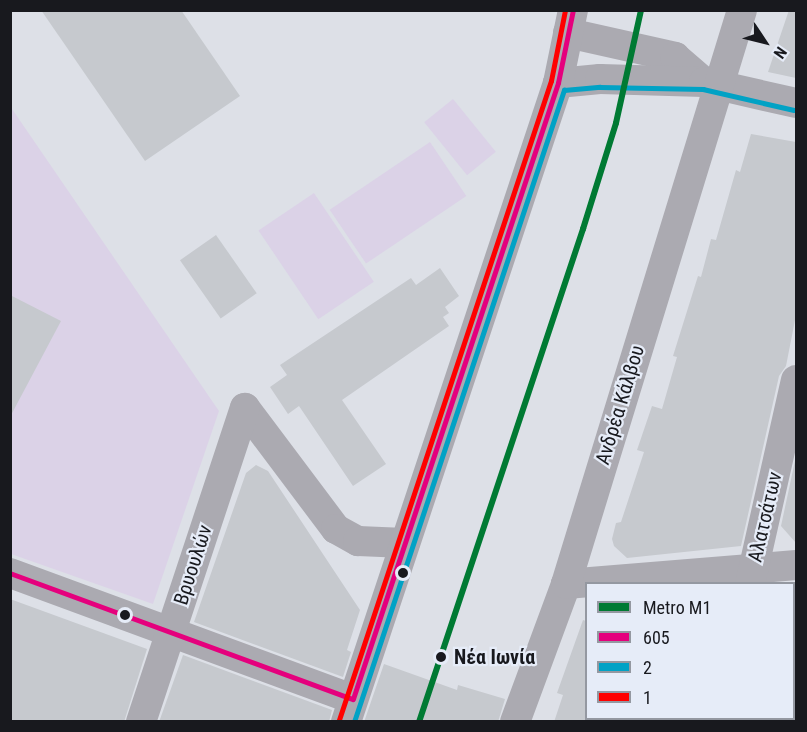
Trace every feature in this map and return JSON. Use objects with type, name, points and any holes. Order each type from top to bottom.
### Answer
[{"type":"street","name":"Ανδρέα Κάλβου","points":[[515,722],[566,584],[711,83],[742,10]]},
{"type":"street","points":[[10,573],[171,632],[350,710],[558,83],[571,22],[675,57],[711,83]]},
{"type":"street","points":[[558,83],[600,79],[711,83],[796,103]]},
{"type":"street","name":"Αλατσάτων","points":[[752,576],[796,380]]},
{"type":"street","name":"Βρυουλών","points":[[141,722],[245,408],[336,529],[358,541],[405,543]]},
{"type":"street","points":[[612,582],[752,576],[796,565]]},
{"type":"street","points":[[566,584],[585,583]]},
{"type":"shaded area","points":[[453,99],[496,152],[467,175],[424,122]]},
{"type":"shaded area","points":[[10,106],[219,411],[153,604],[11,554]]},
{"type":"shaded area","points":[[430,142],[466,196],[366,264],[330,210]]},
{"type":"shaded area","points":[[314,193],[374,282],[318,319],[258,230]]},
{"type":"building","points":[[41,10],[181,10],[240,96],[145,161]]},
{"type":"building","points":[[789,10],[796,10],[796,78],[768,72]]},
{"type":"building","points":[[751,134],[796,142],[796,315],[786,366],[779,376],[741,546],[627,558],[614,546],[612,539],[616,523],[621,522],[644,452],[637,450],[652,406],[662,409],[677,357],[673,356],[698,276],[701,277],[711,239],[716,240],[736,170],[740,172]]},
{"type":"building","points":[[216,235],[257,293],[221,318],[180,260]]},
{"type":"building","points":[[440,268],[459,296],[445,307],[449,313],[443,317],[449,326],[342,400],[386,464],[353,486],[299,406],[288,414],[270,387],[287,375],[280,365],[411,278],[416,285]]},
{"type":"building","points":[[10,295],[61,321],[10,417]]},
{"type":"building","points":[[796,456],[796,543],[781,526]]},
{"type":"building","points":[[256,465],[268,471],[360,610],[347,650],[351,652],[343,677],[194,622],[246,473]]},
{"type":"building","points":[[10,599],[147,649],[124,722],[10,722]]},
{"type":"building","points":[[583,620],[585,621],[586,722],[554,722],[563,695],[557,693]]},
{"type":"building","points":[[183,655],[332,710],[329,722],[159,722]]},
{"type":"building","points":[[384,664],[457,690],[458,685],[505,699],[498,722],[364,722]]},
{"type":"metro line","name":"Μ1","points":[[419,722],[583,229],[616,123],[641,10]]},
{"type":"transit line","name":"1","points":[[339,720],[551,81],[565,10]]},
{"type":"transit line","name":"605","points":[[10,573],[353,699],[558,83],[573,10]]},
{"type":"transit line","name":"2","points":[[354,722],[564,90],[600,87],[703,89],[794,110]]},
{"type":"place","name":"Νέα Ιωνία","points":[[441,657]]}]
